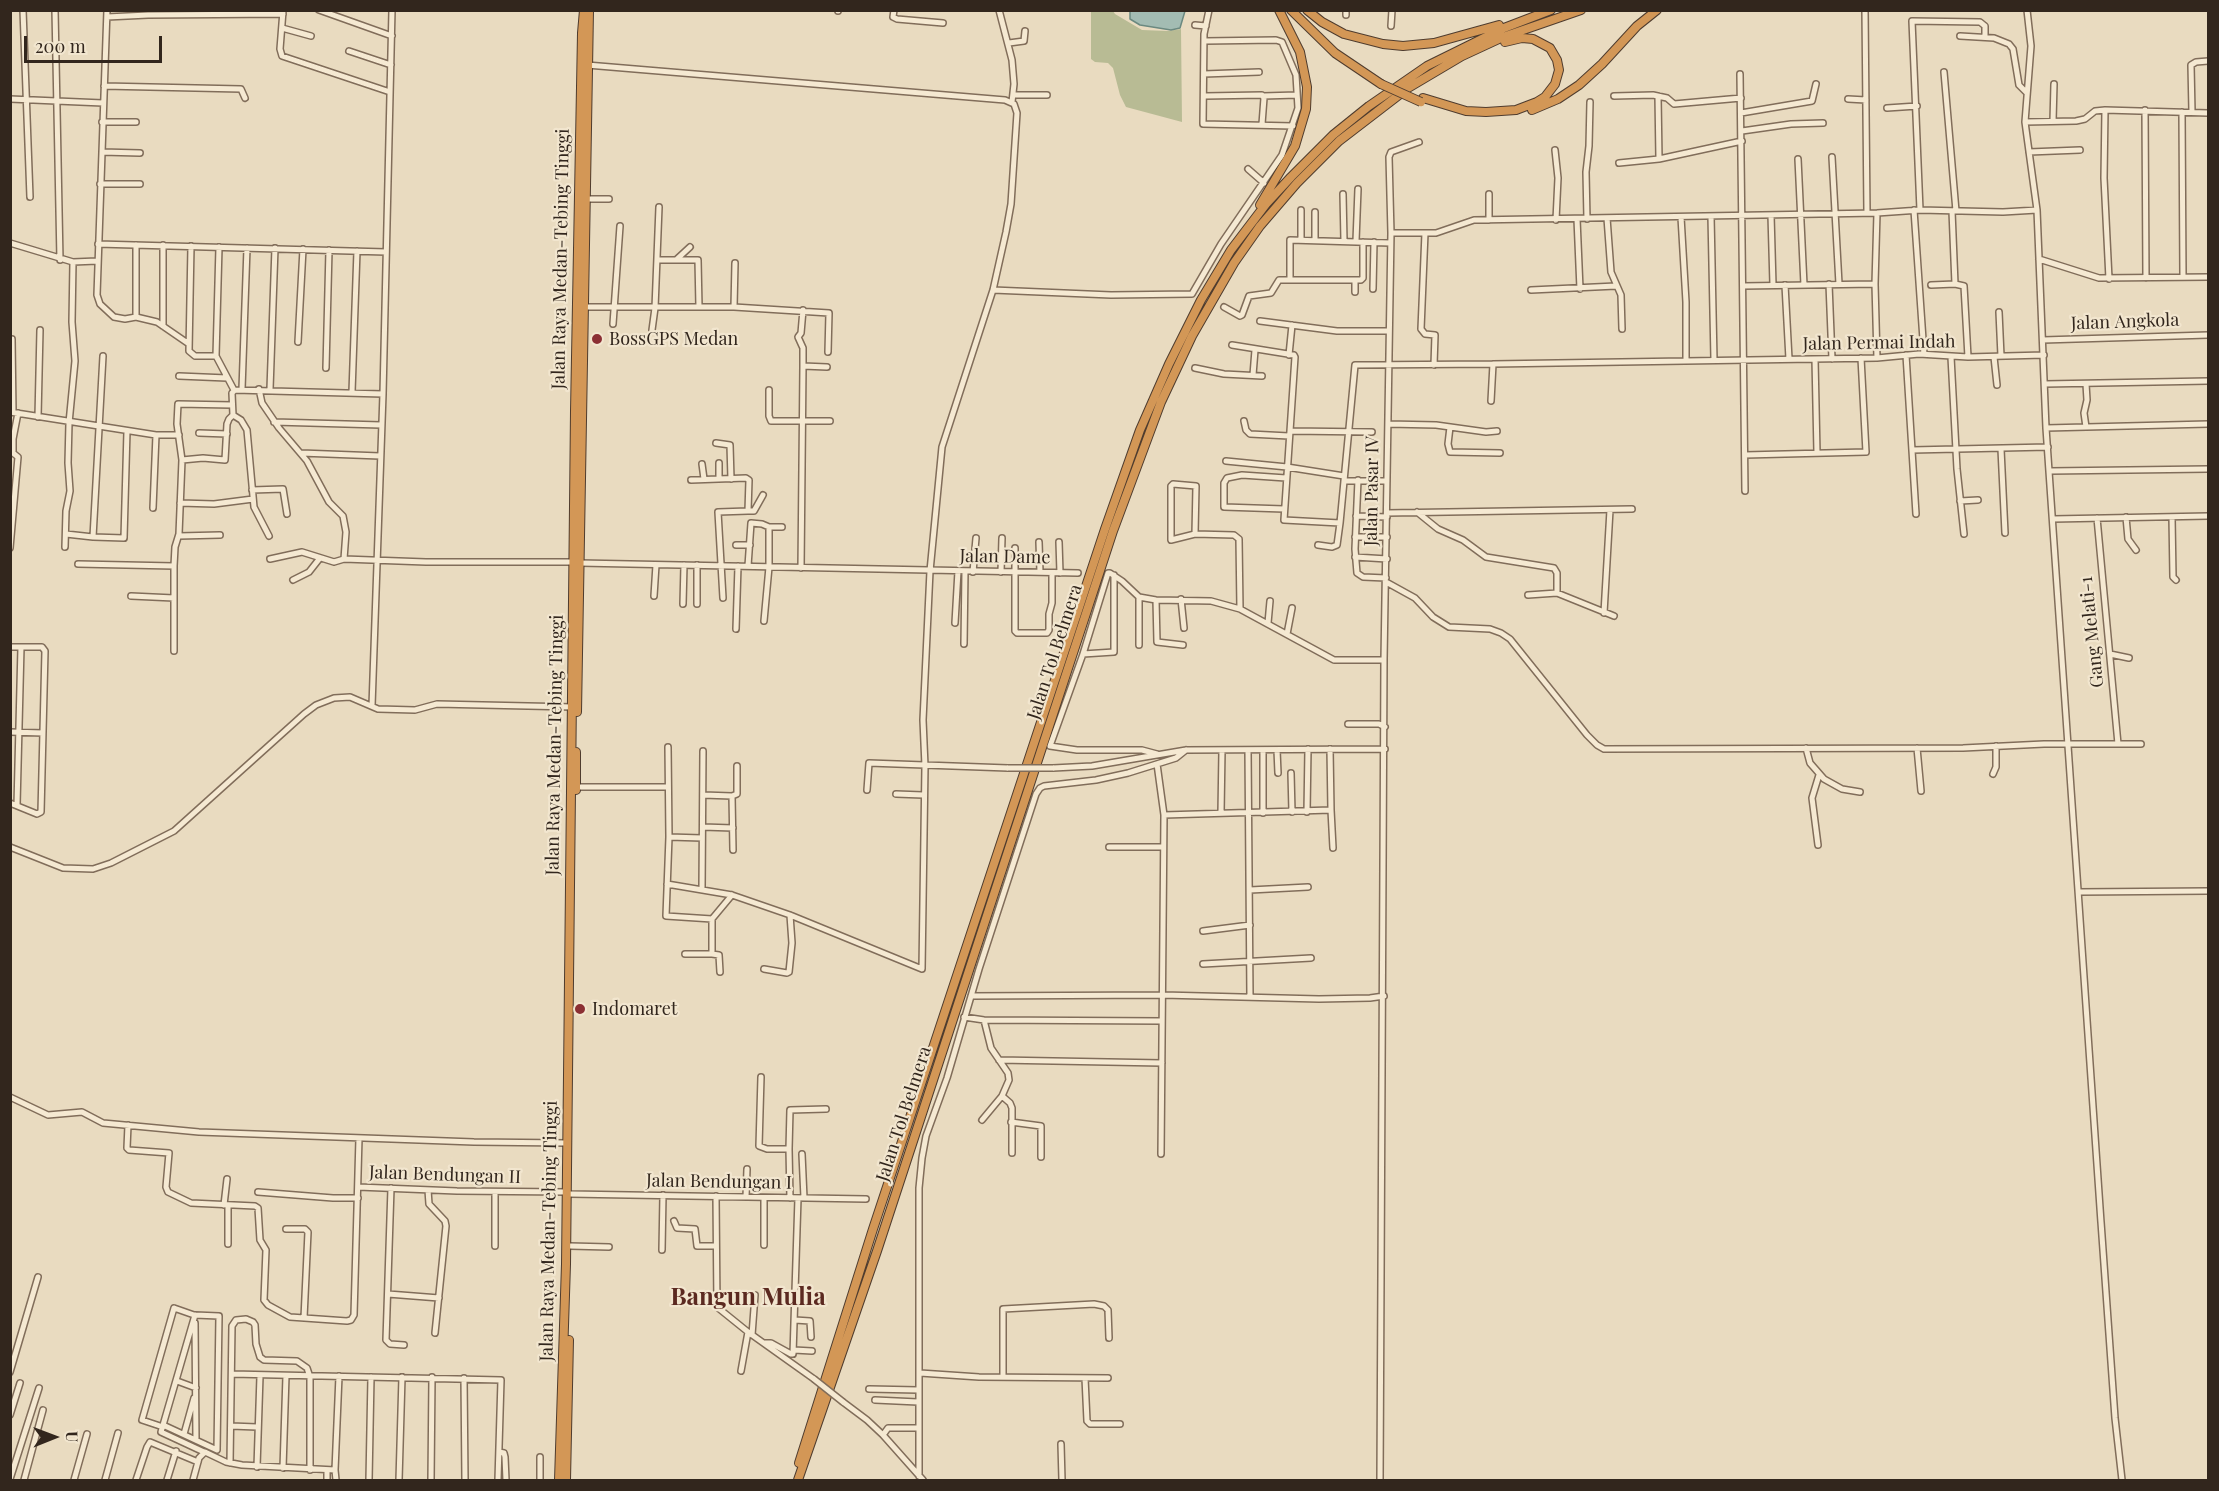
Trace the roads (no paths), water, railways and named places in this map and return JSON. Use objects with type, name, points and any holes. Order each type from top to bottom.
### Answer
[{"type":"highway","name":"Jalan Raya Medan-Tebing Tinggi","points":[[577,563],[581,53],[584,10]]},
{"type":"highway","name":"Jalan Raya Medan-Tebing Tinggi","points":[[566,1480],[570,1246],[567,1143],[589,10]]},
{"type":"highway","points":[[1231,250],[1286,163],[1302,127],[1306,110],[1305,71],[1300,52],[1279,10]]},
{"type":"highway","points":[[1292,10],[1329,42],[1382,82],[1447,111],[1485,116],[1509,115],[1539,108],[1558,99],[1589,77],[1636,26],[1657,10]]},
{"type":"highway","points":[[1307,10],[1322,22],[1344,34],[1383,44],[1403,46],[1450,39],[1549,10]]},
{"type":"highway","name":"Jalan Tol Belmera","points":[[793,1480],[873,1229],[1105,529],[1140,430],[1168,364],[1201,300],[1231,250],[1291,177],[1333,135],[1369,106],[1427,66],[1465,45],[1549,10]]},
{"type":"highway","name":"Jalan Tol Belmera","points":[[798,1480],[877,1251],[1113,531],[1148,433],[1176,369],[1207,308],[1260,226],[1297,183],[1339,141],[1375,112],[1408,88],[1462,56],[1503,37],[1581,10]]},
{"type":"highway","points":[[1422,100],[1466,111],[1516,110],[1545,97],[1558,78],[1557,60],[1550,48],[1533,39],[1512,39],[1462,56]]},
{"type":"highway","name":"Jalan Raya Medan-Tebing Tinggi","points":[[559,1480],[569,1193],[576,787],[574,707]]},
{"type":"street","points":[[23,10],[30,197]]},
{"type":"street","points":[[55,10],[60,260]]},
{"type":"street","points":[[319,10],[392,36]]},
{"type":"street","points":[[372,706],[392,10]]},
{"type":"street","points":[[894,10],[895,19],[943,23]]},
{"type":"street","points":[[667,884],[732,895],[790,915],[922,969],[925,766],[923,720],[930,571],[942,447],[993,290],[1011,204],[1017,113],[1011,102],[1013,94],[1009,42],[999,10]]},
{"type":"street","points":[[1209,10],[1205,41],[1203,124],[1293,126]]},
{"type":"street","points":[[1391,26],[1392,10]]},
{"type":"street","points":[[1865,10],[1867,213]]},
{"type":"street","points":[[2027,10],[2031,46],[2025,122],[2037,210],[2046,428],[2110,1358],[2122,1480]]},
{"type":"street","points":[[189,344],[153,321],[136,317],[118,318],[100,304],[97,295],[107,14],[283,12],[280,49],[282,56],[390,92]]},
{"type":"street","points":[[1924,354],[1917,210],[1917,106],[1912,21],[1980,22],[1985,26],[1985,36]]},
{"type":"street","points":[[1194,25],[1206,26]]},
{"type":"street","points":[[282,28],[311,36]]},
{"type":"street","points":[[1009,42],[1024,40],[1025,31]]},
{"type":"street","points":[[1960,36],[1985,36],[2009,44],[2013,49],[2019,85],[2026,92]]},
{"type":"street","points":[[993,290],[1111,295],[1192,294],[1221,244],[1282,155],[1298,108],[1293,67],[1288,52],[1280,40],[1205,41]]},
{"type":"street","points":[[349,51],[391,65]]},
{"type":"street","points":[[2192,112],[2191,65],[2208,61]]},
{"type":"street","points":[[587,65],[1011,102]]},
{"type":"street","points":[[1204,74],[1259,72]]},
{"type":"street","points":[[1944,72],[1954,211],[1955,284]]},
{"type":"street","points":[[1740,74],[1745,491]]},
{"type":"street","points":[[1741,113],[1812,101],[1816,84]]},
{"type":"street","points":[[2053,122],[2054,84]]},
{"type":"street","points":[[104,86],[241,89],[245,98]]},
{"type":"street","points":[[1013,94],[1047,94]]},
{"type":"street","points":[[1205,96],[1297,95]]},
{"type":"street","points":[[1262,124],[1263,96]]},
{"type":"street","points":[[1614,96],[1658,96],[1667,98],[1673,104],[1741,98]]},
{"type":"street","points":[[1658,96],[1659,159]]},
{"type":"street","points":[[10,99],[103,103]]},
{"type":"street","points":[[1848,99],[1866,100]]},
{"type":"street","points":[[1587,219],[1586,172],[1590,102]]},
{"type":"street","points":[[1887,108],[1917,106]]},
{"type":"street","points":[[2025,122],[2083,119],[2095,111],[2105,110],[2208,113]]},
{"type":"street","points":[[2105,110],[2104,178],[2109,279]]},
{"type":"street","points":[[2145,110],[2146,278]]},
{"type":"street","points":[[2182,112],[2183,277]]},
{"type":"street","points":[[102,122],[136,123]]},
{"type":"street","points":[[1742,132],[1791,124],[1823,123]]},
{"type":"street","points":[[1619,162],[1659,159],[1742,141]]},
{"type":"street","name":"Jalan Pasar IV","points":[[1380,1480],[1384,660],[1391,233],[1389,154],[1419,142]]},
{"type":"street","points":[[1556,150],[1558,178],[1556,220]]},
{"type":"street","points":[[2029,152],[2080,150]]},
{"type":"street","points":[[102,152],[140,153]]},
{"type":"street","points":[[1832,157],[1839,284]]},
{"type":"street","points":[[1798,159],[1804,285]]},
{"type":"street","points":[[1248,169],[1264,183]]},
{"type":"street","points":[[100,184],[141,183]]},
{"type":"street","points":[[1224,307],[1242,315],[1250,296],[1271,293],[1279,280],[1355,281],[1363,278],[1359,242],[1358,189]]},
{"type":"street","points":[[1343,194],[1344,241]]},
{"type":"street","points":[[1489,194],[1489,220]]},
{"type":"street","points":[[585,199],[609,199]]},
{"type":"street","points":[[652,330],[659,207]]},
{"type":"street","points":[[1301,210],[1301,240]]},
{"type":"street","points":[[1391,233],[1425,234],[1447,231],[1466,221],[1489,220],[1876,213],[1917,210],[2037,210]]},
{"type":"street","points":[[1315,212],[1315,240]]},
{"type":"street","points":[[1876,213],[1877,358]]},
{"type":"street","points":[[1771,215],[1773,285]]},
{"type":"street","points":[[1711,216],[1714,360]]},
{"type":"street","points":[[1681,217],[1686,302],[1686,361]]},
{"type":"street","points":[[1607,218],[1611,272],[1621,296],[1622,330]]},
{"type":"street","points":[[1576,219],[1580,289]]},
{"type":"street","points":[[613,324],[620,226]]},
{"type":"street","points":[[1425,234],[1421,329],[1425,334],[1435,335],[1434,365]]},
{"type":"street","points":[[1290,279],[1290,240],[1390,243]]},
{"type":"street","points":[[1374,242],[1374,290]]},
{"type":"street","points":[[10,243],[60,260],[97,261]]},
{"type":"street","points":[[98,244],[386,252]]},
{"type":"street","points":[[136,245],[136,317]]},
{"type":"street","points":[[163,326],[164,246]]},
{"type":"street","points":[[191,246],[189,344],[192,355],[216,356]]},
{"type":"street","points":[[182,460],[196,458],[225,461],[228,421],[233,415],[234,390],[216,356],[219,247]]},
{"type":"street","points":[[677,259],[690,247]]},
{"type":"street","points":[[242,389],[247,248]]},
{"type":"street","points":[[270,389],[275,248]]},
{"type":"street","points":[[298,342],[303,249]]},
{"type":"street","points":[[326,368],[328,250]]},
{"type":"street","points":[[352,392],[357,251]]},
{"type":"street","points":[[2039,259],[2094,277],[2109,279],[2208,277]]},
{"type":"street","points":[[657,260],[699,260],[699,307]]},
{"type":"street","points":[[65,547],[66,511],[70,491],[69,423],[75,361],[72,322],[73,262]]},
{"type":"street","points":[[734,307],[735,263]]},
{"type":"street","points":[[1355,281],[1355,292]]},
{"type":"street","points":[[1829,284],[1832,359]]},
{"type":"street","points":[[1743,286],[1875,284]]},
{"type":"street","points":[[1931,285],[1962,284],[1965,290],[1968,357]]},
{"type":"street","points":[[1785,285],[1789,359]]},
{"type":"street","points":[[1531,290],[1616,286]]},
{"type":"street","points":[[584,307],[734,307],[802,310],[830,314],[828,352]]},
{"type":"street","points":[[801,568],[803,348],[798,337],[801,333],[802,310]]},
{"type":"street","points":[[1997,385],[1999,312]]},
{"type":"street","points":[[1260,321],[1337,331],[1389,331]]},
{"type":"street","points":[[1289,355],[1292,325]]},
{"type":"street","points":[[38,417],[40,330]]},
{"type":"street","name":"Jalan Angkola","points":[[2043,340],[2208,335]]},
{"type":"street","points":[[10,548],[18,457],[14,453],[12,339]]},
{"type":"street","points":[[1232,345],[1295,357],[1284,509],[1286,521],[1340,523]]},
{"type":"street","points":[[1253,375],[1255,350]]},
{"type":"street","name":"Jalan Permai Indah","points":[[1347,432],[1354,365],[1832,359],[1924,354],[1951,357],[2044,355]]},
{"type":"street","points":[[1906,355],[1916,514]]},
{"type":"street","points":[[93,537],[103,356]]},
{"type":"street","points":[[1951,357],[1956,451],[1964,534]]},
{"type":"street","points":[[1745,455],[1864,453],[1867,450],[1861,358]]},
{"type":"street","points":[[1815,359],[1817,453]]},
{"type":"street","points":[[1491,401],[1493,364]]},
{"type":"street","points":[[803,366],[827,367]]},
{"type":"street","points":[[1195,368],[1224,374],[1262,375]]},
{"type":"street","points":[[179,376],[227,378]]},
{"type":"street","points":[[2045,384],[2208,381]]},
{"type":"street","points":[[2086,384],[2084,413],[2086,427]]},
{"type":"street","points":[[259,389],[262,403],[274,422],[307,461],[329,502],[345,519],[344,559]]},
{"type":"street","points":[[234,390],[270,389],[382,394]]},
{"type":"street","points":[[769,390],[770,420],[830,421]]},
{"type":"street","points":[[174,651],[174,566],[175,547],[179,536],[182,460],[178,404],[232,405]]},
{"type":"street","points":[[14,413],[156,435],[179,435]]},
{"type":"street","points":[[233,415],[241,420],[247,430],[254,507],[269,536]]},
{"type":"street","points":[[1244,421],[1246,430],[1250,434],[1372,432]]},
{"type":"street","points":[[274,422],[381,425]]},
{"type":"street","points":[[1388,424],[1497,431]]},
{"type":"street","points":[[2046,428],[2208,424]]},
{"type":"street","points":[[1450,427],[1449,452],[1500,453]]},
{"type":"street","points":[[66,534],[124,538],[127,431]]},
{"type":"street","points":[[1318,545],[1337,545],[1347,432]]},
{"type":"street","points":[[199,433],[227,434]]},
{"type":"street","points":[[153,508],[156,435]]},
{"type":"street","points":[[716,443],[730,445],[731,479]]},
{"type":"street","points":[[1912,450],[1956,451],[2048,447]]},
{"type":"street","points":[[2001,449],[2005,533]]},
{"type":"street","points":[[300,453],[380,456]]},
{"type":"street","points":[[1226,461],[1287,467],[1358,480],[1387,481]]},
{"type":"street","points":[[719,463],[719,479]]},
{"type":"street","points":[[702,464],[704,479]]},
{"type":"street","points":[[2050,471],[2208,469]]},
{"type":"street","points":[[1284,509],[1224,507],[1224,483],[1227,478],[1242,475],[1286,478]]},
{"type":"street","points":[[691,480],[746,478],[750,480],[748,511]]},
{"type":"street","points":[[1358,480],[1355,558],[1359,576],[1386,580],[1415,598],[1433,616],[1449,627],[1490,629],[1510,639],[1600,748],[1639,750],[1917,748],[2068,743],[2141,744]]},
{"type":"street","points":[[1195,534],[1196,486],[1173,484],[1171,486],[1171,540],[1195,534],[1234,535],[1239,539],[1240,609]]},
{"type":"street","points":[[252,490],[283,489],[287,514]]},
{"type":"street","points":[[723,598],[718,512],[754,510],[763,495]]},
{"type":"street","points":[[180,503],[214,504],[253,499]]},
{"type":"street","points":[[1960,501],[1978,500]]},
{"type":"street","points":[[1356,516],[1417,512],[1632,508]]},
{"type":"street","points":[[1604,613],[1610,510]]},
{"type":"street","points":[[1417,512],[1438,529],[1463,540],[1486,557],[1554,568],[1557,573],[1557,593]]},
{"type":"street","points":[[2053,519],[2208,516]]},
{"type":"street","points":[[2126,517],[2128,539],[2136,550]]},
{"type":"street","points":[[2172,517],[2173,575],[2176,580]]},
{"type":"street","name":"Gang Melati-1","points":[[2097,518],[2118,744]]},
{"type":"street","points":[[748,566],[751,522],[770,527],[782,527]]},
{"type":"street","points":[[764,621],[770,527]]},
{"type":"street","points":[[179,536],[220,535]]},
{"type":"street","points":[[1355,537],[1387,537]]},
{"type":"street","points":[[973,572],[976,538]]},
{"type":"street","points":[[1001,572],[1002,538]]},
{"type":"street","points":[[1040,542],[1040,573]]},
{"type":"street","points":[[1059,542],[1060,573]]},
{"type":"street","points":[[736,545],[750,545]]},
{"type":"street","points":[[1015,548],[1017,633],[1047,633],[1049,630],[1052,573]]},
{"type":"street","name":"Jalan Dame","points":[[270,559],[300,552],[337,562],[344,559],[1078,573]]},
{"type":"street","points":[[293,580],[309,572],[320,558]]},
{"type":"street","points":[[1355,558],[1387,559]]},
{"type":"street","points":[[78,564],[174,566]]},
{"type":"street","points":[[654,596],[656,565]]},
{"type":"street","points":[[683,604],[684,565]]},
{"type":"street","points":[[697,566],[697,604]]},
{"type":"street","points":[[736,629],[738,566]]},
{"type":"street","points":[[955,622],[961,571]]},
{"type":"street","points":[[961,571],[964,644]]},
{"type":"street","points":[[1157,754],[1142,750],[1077,750],[1050,746],[1083,654],[1108,573],[1139,597],[1156,600],[1211,601],[1240,609],[1334,660],[1384,660]]},
{"type":"street","points":[[1083,654],[1114,652],[1114,576]]},
{"type":"street","points":[[1528,595],[1557,593],[1614,616]]},
{"type":"street","points":[[131,596],[174,598]]},
{"type":"street","points":[[1139,597],[1139,645]]},
{"type":"street","points":[[1181,599],[1184,628]]},
{"type":"street","points":[[1156,600],[1156,641],[1183,645]]},
{"type":"street","points":[[1268,623],[1270,601]]},
{"type":"street","points":[[1287,634],[1292,608]]},
{"type":"street","points":[[10,646],[42,647],[45,651],[41,812],[37,814],[14,804],[21,647]]},
{"type":"street","points":[[2110,654],[2129,657]]},
{"type":"street","points":[[10,847],[63,868],[93,869],[111,863],[174,831],[304,714],[316,705],[343,696],[378,709],[415,710],[437,704],[574,707]]},
{"type":"street","points":[[1348,724],[1379,724],[1384,727]]},
{"type":"street","points":[[10,732],[43,733]]},
{"type":"street","points":[[1993,774],[1996,767],[1996,746]]},
{"type":"street","points":[[669,747],[666,916],[712,919]]},
{"type":"street","points":[[1806,748],[1810,763],[1832,785],[1860,792]]},
{"type":"street","points":[[1917,748],[1921,791]]},
{"type":"street","points":[[1307,812],[1308,749]]},
{"type":"street","points":[[1330,749],[1333,848]]},
{"type":"street","points":[[867,790],[868,764],[1053,768],[1101,765],[1186,750],[1384,749]]},
{"type":"street","points":[[921,1478],[918,1390],[920,1373],[919,1198],[922,1158],[926,1136],[947,1078],[964,1017],[1038,791],[1044,786],[1096,780],[1157,764],[1181,756],[1186,750]]},
{"type":"street","points":[[1221,813],[1222,750]]},
{"type":"street","points":[[1248,750],[1250,997]]},
{"type":"street","points":[[1263,750],[1263,813]]},
{"type":"street","points":[[1277,750],[1278,773]]},
{"type":"street","points":[[702,889],[703,751]]},
{"type":"street","points":[[1157,764],[1164,815],[1161,1154]]},
{"type":"street","points":[[703,795],[732,796],[738,793],[737,766]]},
{"type":"street","points":[[1291,773],[1292,812]]},
{"type":"street","points":[[1818,845],[1812,798],[1819,774]]},
{"type":"street","points":[[576,787],[668,787]]},
{"type":"street","points":[[896,794],[923,795]]},
{"type":"street","points":[[732,796],[733,850]]},
{"type":"street","points":[[1164,815],[1331,810]]},
{"type":"street","points":[[703,827],[733,828]]},
{"type":"street","points":[[669,837],[702,838]]},
{"type":"street","points":[[1109,847],[1162,847]]},
{"type":"street","points":[[1250,890],[1308,887]]},
{"type":"street","points":[[2079,892],[2208,891]]},
{"type":"street","points":[[712,954],[712,919],[732,895]]},
{"type":"street","points":[[765,969],[789,972],[792,943],[790,915]]},
{"type":"street","points":[[1203,931],[1250,925]]},
{"type":"street","points":[[685,954],[719,956],[720,972]]},
{"type":"street","points":[[1203,964],[1311,958]]},
{"type":"street","points":[[971,996],[1163,995],[1319,999],[1384,996]]},
{"type":"street","points":[[964,1017],[984,1020],[1162,1021]]},
{"type":"street","points":[[982,1120],[1002,1096],[1009,1080],[1005,1065],[999,1060],[988,1040],[984,1020]]},
{"type":"street","points":[[999,1060],[1162,1063]]},
{"type":"street","points":[[761,1077],[759,1146],[766,1149],[789,1149]]},
{"type":"street","points":[[1002,1096],[1011,1105],[1012,1153]]},
{"type":"street","points":[[10,1097],[48,1116],[82,1112],[103,1124],[217,1133],[567,1143]]},
{"type":"street","points":[[790,1198],[788,1116],[790,1110],[826,1109]]},
{"type":"street","points":[[1011,1122],[1041,1126],[1041,1157]]},
{"type":"street","points":[[128,1125],[127,1148],[129,1150],[169,1154],[166,1187],[168,1192],[191,1203],[255,1206],[259,1209],[260,1240],[266,1250],[265,1302],[286,1315],[346,1321],[353,1318],[359,1138]]},
{"type":"street","points":[[765,1343],[771,1343],[792,1354],[794,1350],[802,1154]]},
{"type":"street","points":[[746,1197],[747,1169]]},
{"type":"street","points":[[227,1179],[228,1244]]},
{"type":"street","name":"Jalan Bendungan II","points":[[358,1187],[569,1193]]},
{"type":"street","points":[[391,1188],[386,1343],[404,1345]]},
{"type":"street","points":[[428,1190],[429,1204],[445,1221],[446,1226],[435,1333]]},
{"type":"street","points":[[258,1192],[358,1198]]},
{"type":"street","points":[[495,1192],[495,1246]]},
{"type":"street","name":"Jalan Bendungan I","points":[[569,1193],[866,1199]]},
{"type":"street","points":[[662,1250],[663,1195]]},
{"type":"street","points":[[716,1196],[716,1305],[867,1420],[921,1478]]},
{"type":"street","points":[[764,1198],[764,1245]]},
{"type":"street","points":[[674,1221],[676,1228],[695,1229],[697,1246],[716,1246]]},
{"type":"street","points":[[286,1229],[305,1229],[308,1232],[304,1318]]},
{"type":"street","points":[[570,1246],[609,1247]]},
{"type":"street","points":[[10,1372],[38,1278]]},
{"type":"street","points":[[388,1294],[439,1298]]},
{"type":"street","points":[[741,1371],[750,1333],[755,1295]]},
{"type":"street","points":[[1003,1377],[1003,1309],[1094,1304],[1104,1306],[1108,1310],[1109,1338]]},
{"type":"street","points":[[174,1308],[195,1315],[219,1316],[217,1450],[184,1434],[142,1420],[174,1308]]},
{"type":"street","points":[[195,1315],[161,1432],[201,1456]]},
{"type":"street","points":[[195,1315],[196,1440]]},
{"type":"street","points":[[228,1462],[231,1426],[232,1326],[233,1322],[240,1318],[253,1322],[256,1330],[256,1344],[260,1357],[264,1360],[301,1362],[307,1368],[310,1377],[310,1470]]},
{"type":"street","points":[[795,1320],[810,1321],[811,1337]]},
{"type":"street","points":[[794,1350],[812,1351]]},
{"type":"street","points":[[920,1373],[1108,1378]]},
{"type":"street","points":[[232,1374],[501,1380],[498,1480]]},
{"type":"street","points":[[256,1467],[260,1376]]},
{"type":"street","points":[[283,1468],[286,1376]]},
{"type":"street","points":[[336,1480],[339,1377]]},
{"type":"street","points":[[369,1480],[371,1377]]},
{"type":"street","points":[[399,1480],[402,1377]]},
{"type":"street","points":[[430,1480],[432,1377]]},
{"type":"street","points":[[464,1378],[465,1480]]},
{"type":"street","points":[[1085,1378],[1090,1424],[1120,1424]]},
{"type":"street","points":[[177,1381],[196,1389]]},
{"type":"street","points":[[10,1415],[20,1383]]},
{"type":"street","points":[[10,1479],[39,1388]]},
{"type":"street","points":[[184,1434],[196,1389]]},
{"type":"street","points":[[869,1389],[918,1390]]},
{"type":"street","points":[[875,1400],[918,1402]]},
{"type":"street","points":[[24,1480],[43,1410]]},
{"type":"street","points":[[231,1426],[257,1427]]},
{"type":"street","points":[[883,1435],[888,1428],[919,1428]]},
{"type":"street","points":[[105,1480],[118,1433]]},
{"type":"street","points":[[74,1480],[87,1434]]},
{"type":"street","points":[[136,1480],[149,1443],[154,1442],[176,1451],[256,1467],[335,1470]]},
{"type":"street","points":[[1061,1444],[1062,1480]]},
{"type":"street","points":[[167,1480],[176,1451]]},
{"type":"street","points":[[499,1452],[504,1453],[505,1456],[506,1480]]},
{"type":"street","points":[[193,1480],[201,1456]]},
{"type":"street","points":[[540,1457],[540,1480]]},
{"type":"street","points":[[327,1470],[327,1480]]},
{"type":"water","points":[[1130,10],[1185,11],[1180,28],[1171,30],[1140,25],[1130,19]]},
{"type":"place","name":"BossGPS Medan","points":[[597,339]]},
{"type":"place","name":"Indomaret","points":[[580,1009]]},
{"type":"district","name":"Bangun Mulia","points":[[748,1298]]}]
